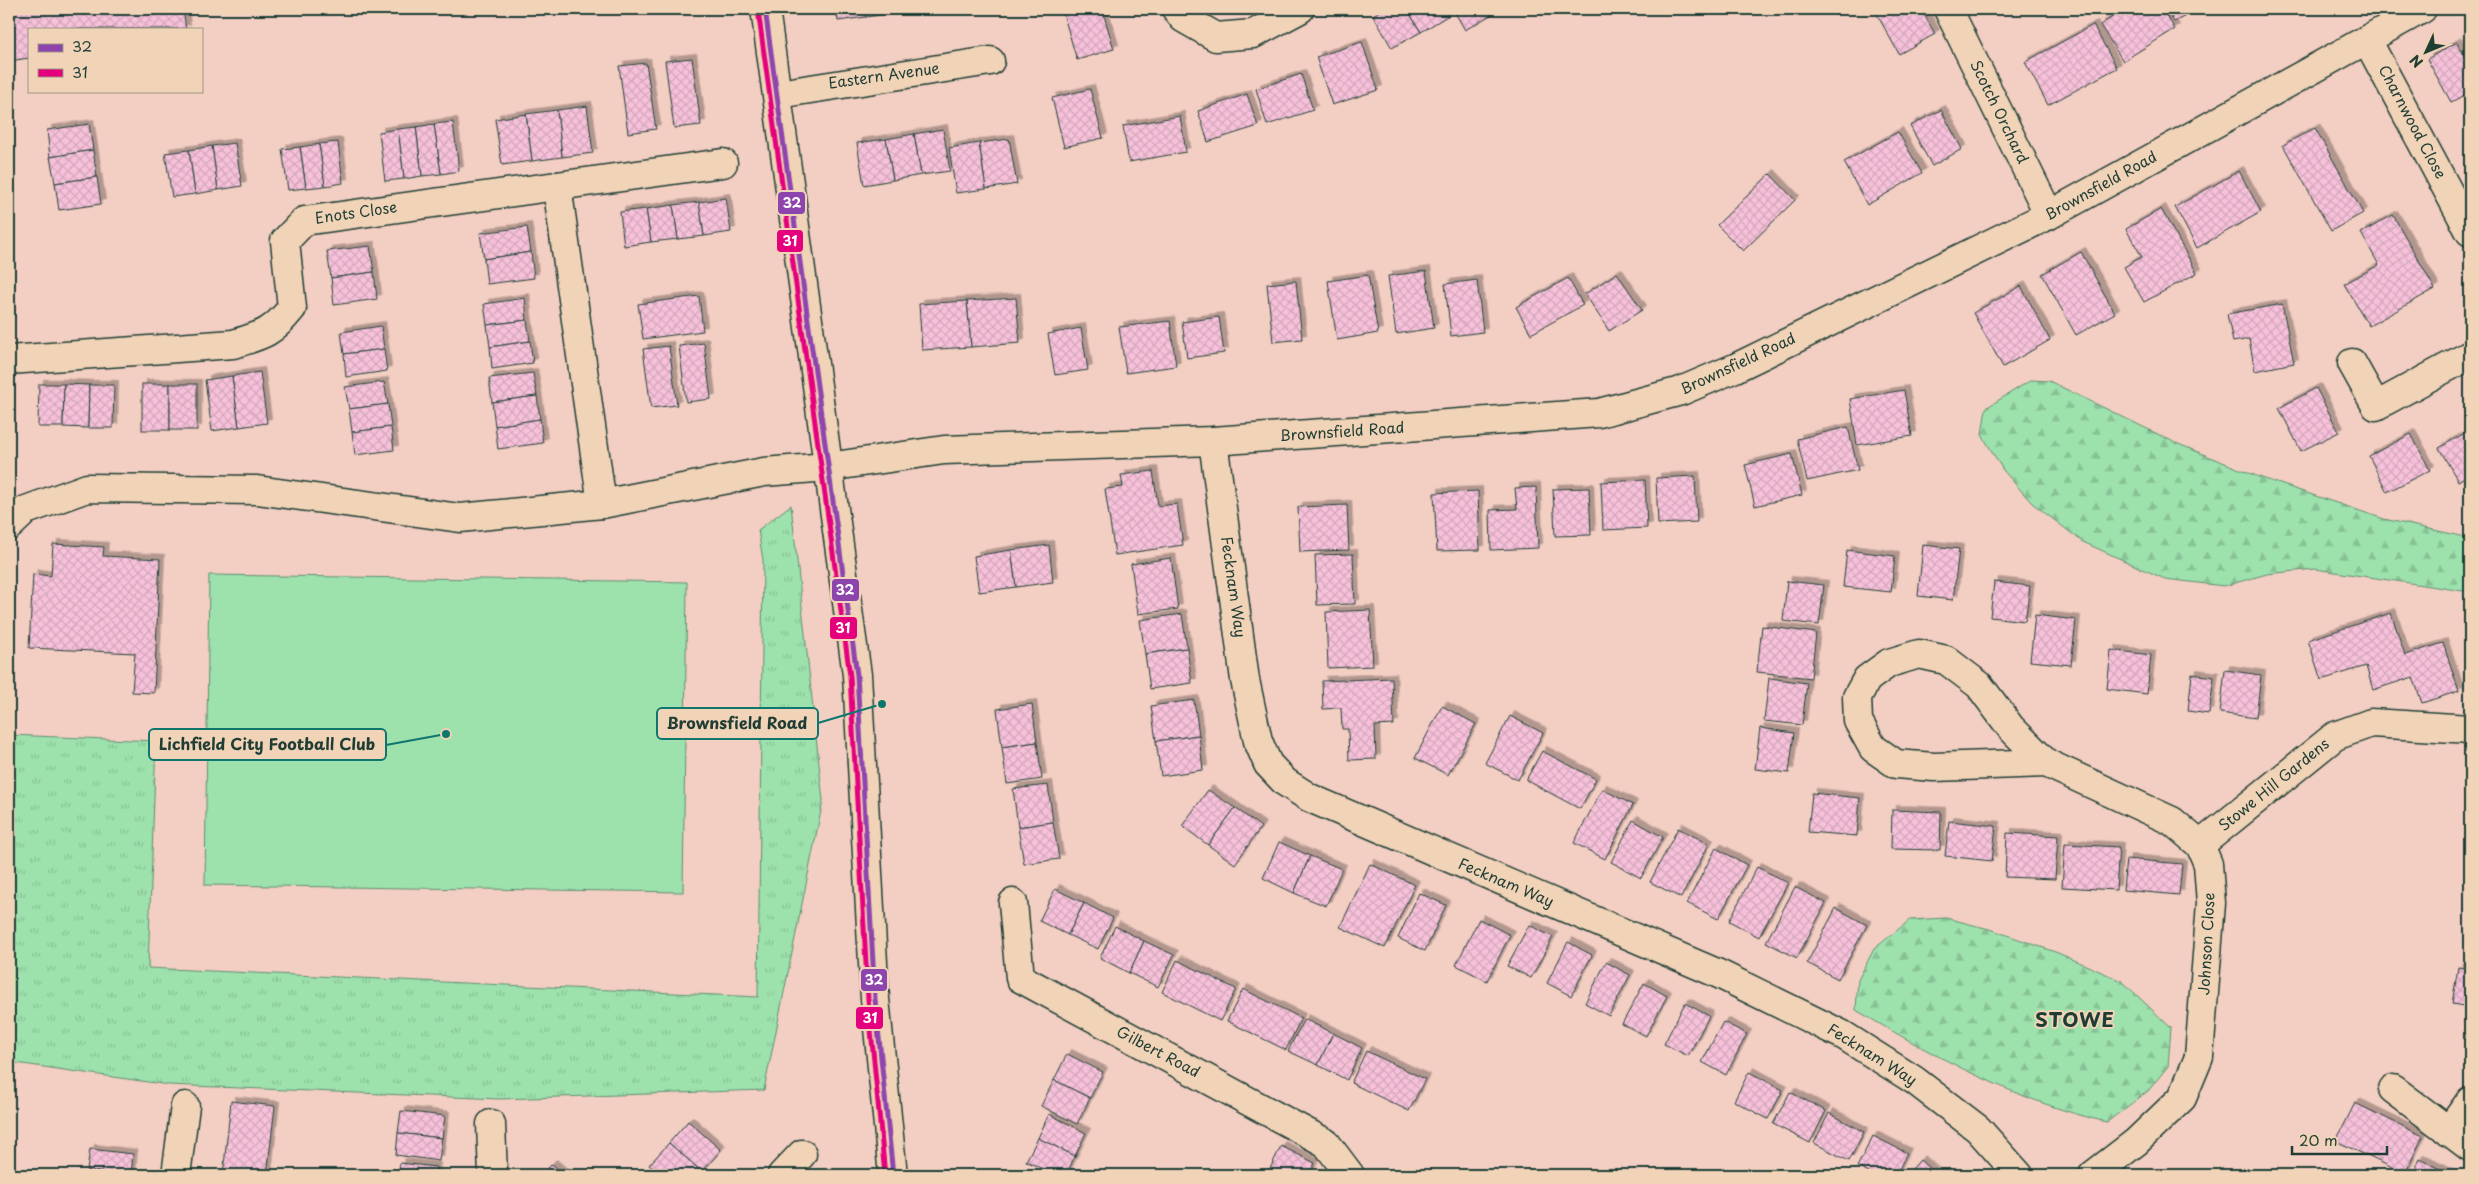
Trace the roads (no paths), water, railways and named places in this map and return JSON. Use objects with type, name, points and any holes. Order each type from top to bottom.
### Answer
[{"type":"main road","points":[[765,9],[857,674],[875,999],[893,1175]]},
{"type":"main road","points":[[1176,9],[1183,18],[1216,37],[1253,34],[1300,9]]},
{"type":"main road","name":"Scotch Orchard","points":[[1948,9],[2049,215]]},
{"type":"main road","name":"Brownsfield Road","points":[[9,526],[26,510],[87,488],[257,490],[460,518],[602,504],[764,472],[828,466],[901,454],[944,450],[1214,441],[1599,413],[1681,391],[1735,368],[2049,215],[2422,9]]},
{"type":"main road","name":"Charnwood Close","points":[[2367,40],[2470,232]]},
{"type":"main road","name":"Eastern Avenue","points":[[778,94],[990,61]]},
{"type":"main road","name":"Enots Close","points":[[9,360],[233,344],[260,336],[277,326],[292,308],[285,241],[304,220],[723,163]]},
{"type":"main road","points":[[557,186],[602,504]]},
{"type":"main road","points":[[2352,363],[2376,406],[2470,355]]},
{"type":"main road","name":"Fecknam Way","points":[[1214,441],[1245,680],[1258,741],[1268,764],[1285,782],[1310,798],[1719,974],[1843,1035],[1914,1080],[1978,1129],[2019,1175]]},
{"type":"main road","name":"Johnson Close","points":[[2046,763],[1934,767],[1896,764],[1873,748],[1858,721],[1857,698],[1867,679],[1888,663],[1919,654],[1946,660],[1979,685],[2011,728],[2046,763],[2172,820],[2200,845],[2208,864],[2212,903],[2199,1057],[2182,1098],[2136,1142],[2093,1175]]},
{"type":"main road","name":"Stowe Hill Gardens","points":[[2200,845],[2335,736],[2371,723],[2470,729]]},
{"type":"main road","name":"Gilbert Road","points":[[1013,903],[1020,978],[1326,1142],[1350,1175]]},
{"type":"main road","points":[[2393,1088],[2470,1147]]},
{"type":"main road","points":[[2448,1132],[2470,1101]]},
{"type":"main road","points":[[176,1175],[185,1106]]},
{"type":"main road","points":[[491,1124],[493,1175]]},
{"type":"main road","points":[[782,1175],[802,1154]]},
{"type":"place","name":"Brownsfield Road","points":[[882,704]]},
{"type":"place","name":"Lichfield City Football Club","points":[[446,734]]},
{"type":"district","name":"STOWE","points":[[2075,1020]]}]
